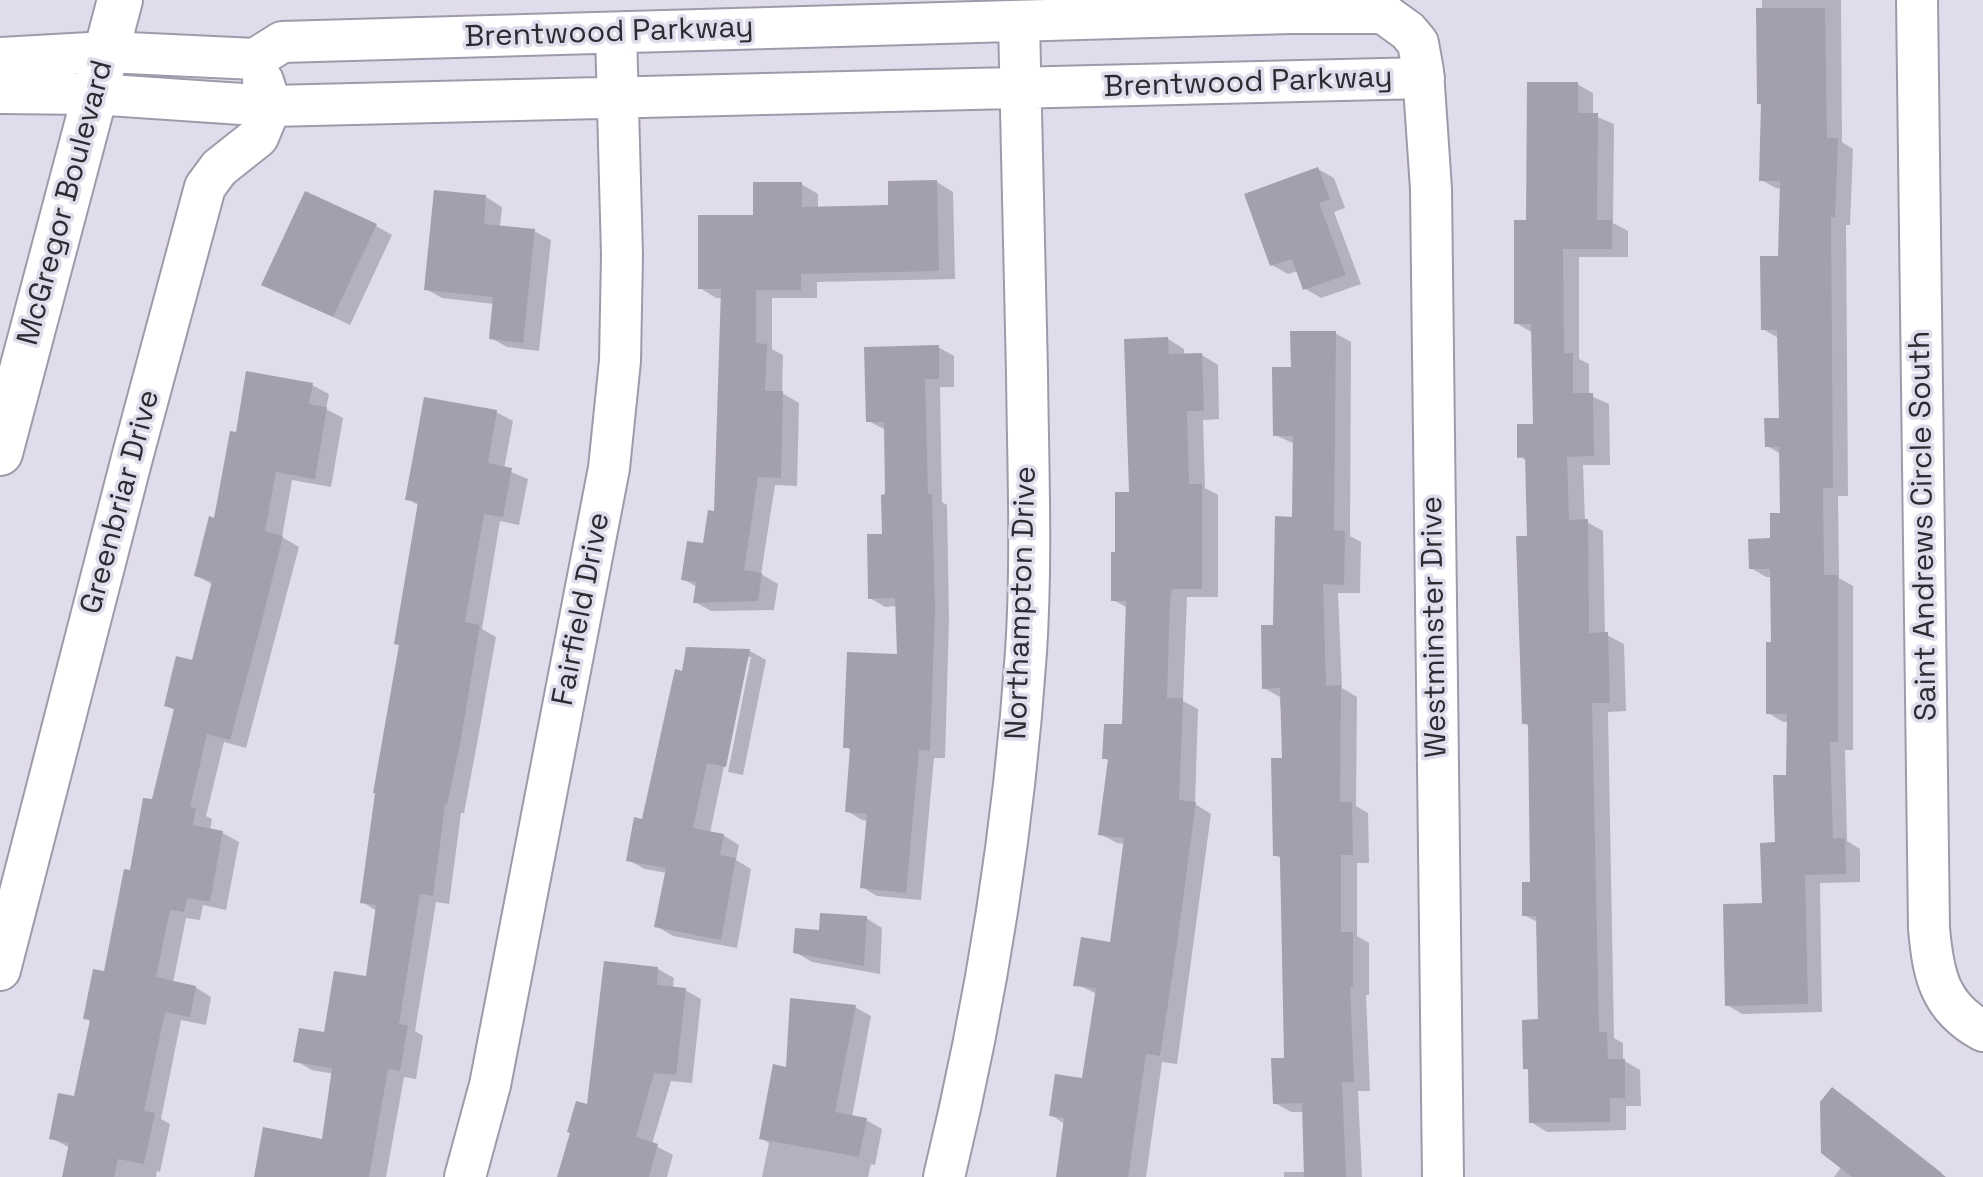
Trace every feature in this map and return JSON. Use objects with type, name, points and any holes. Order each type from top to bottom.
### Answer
[{"type":"main road","name":"McGregor Boulevard","points":[[0,453],[120,0]]},
{"type":"street","name":"Saint Andrews Circle South","points":[[1917,0],[1929,928],[1933,968],[1949,1004],[1983,1031]]},
{"type":"street","name":"Brentwood Parkway","points":[[0,58],[107,52],[255,59],[282,42],[1290,13],[1383,13],[1408,31],[1418,43],[1424,78],[271,106],[94,94],[0,93]]},
{"type":"street","name":"Northampton Drive","points":[[944,1177],[964,1096],[991,960],[1005,867],[1026,651],[1030,525],[1019,22]]},
{"type":"street","name":"Fairfield Drive","points":[[465,1177],[490,1085],[609,468],[620,361],[622,255],[616,33]]},
{"type":"street","points":[[255,59],[271,106]]},
{"type":"street","name":"Westminster Drive","points":[[1424,78],[1431,189],[1443,1177]]},
{"type":"street","name":"Greenbriar Drive","points":[[0,970],[205,187],[219,168],[258,137],[271,106]]},
{"type":"building","points":[[1756,8],[1825,8],[1827,138],[1838,138],[1835,217],[1831,217],[1833,488],[1823,488],[1824,575],[1838,575],[1838,742],[1830,742],[1833,838],[1845,838],[1846,874],[1805,875],[1808,1004],[1725,1006],[1723,904],[1762,903],[1760,843],[1775,842],[1773,775],[1786,775],[1787,714],[1766,714],[1766,642],[1771,642],[1770,569],[1749,569],[1748,539],[1770,538],[1770,513],[1780,513],[1779,447],[1765,447],[1764,418],[1779,418],[1777,330],[1761,330],[1760,256],[1778,256],[1780,181],[1759,181],[1761,104],[1757,104]]},
{"type":"building","points":[[1527,82],[1578,82],[1578,113],[1598,113],[1597,220],[1612,220],[1612,249],[1563,249],[1564,353],[1573,353],[1573,393],[1593,393],[1594,456],[1567,457],[1569,520],[1588,519],[1589,633],[1608,632],[1610,703],[1592,703],[1599,1032],[1607,1032],[1608,1059],[1625,1059],[1625,1098],[1610,1098],[1610,1122],[1529,1123],[1528,1069],[1523,1069],[1522,1020],[1538,1019],[1536,916],[1522,916],[1522,882],[1530,882],[1528,724],[1522,724],[1516,536],[1527,536],[1525,457],[1517,458],[1517,424],[1533,424],[1531,324],[1514,324],[1514,220],[1526,220]]},
{"type":"building","points":[[1318,167],[1330,199],[1319,203],[1346,275],[1303,290],[1292,259],[1270,266],[1244,194]]},
{"type":"building","points":[[937,180],[939,271],[801,274],[801,290],[756,290],[756,343],[767,344],[765,391],[783,391],[781,478],[758,477],[744,570],[762,573],[758,601],[693,603],[696,582],[681,580],[687,541],[703,543],[708,510],[714,511],[721,289],[698,289],[698,215],[753,215],[753,182],[802,182],[802,207],[888,205],[888,181]]},
{"type":"building","points":[[434,190],[486,195],[484,224],[535,229],[523,343],[489,339],[493,297],[424,290]]},
{"type":"building","points":[[305,191],[377,224],[333,317],[261,285]]},
{"type":"building","points":[[1290,331],[1336,331],[1334,530],[1345,531],[1344,585],[1323,584],[1326,686],[1341,685],[1340,802],[1352,802],[1353,855],[1341,855],[1341,932],[1353,932],[1353,987],[1350,987],[1354,1082],[1342,1082],[1346,1177],[1304,1177],[1302,1103],[1273,1104],[1271,1058],[1284,1058],[1280,856],[1273,856],[1271,758],[1282,758],[1280,688],[1262,689],[1261,625],[1273,625],[1275,516],[1292,517],[1293,436],[1273,436],[1272,367],[1291,367]]},
{"type":"building","points":[[1168,337],[1169,354],[1202,353],[1204,411],[1187,411],[1189,484],[1202,484],[1202,589],[1172,589],[1167,698],[1183,698],[1179,800],[1196,802],[1160,1056],[1146,1054],[1128,1177],[1056,1177],[1064,1118],[1049,1116],[1055,1074],[1082,1078],[1096,988],[1073,986],[1081,937],[1110,942],[1124,838],[1098,835],[1108,759],[1102,759],[1104,724],[1122,724],[1126,601],[1111,601],[1111,552],[1115,552],[1115,492],[1129,492],[1124,339]]},
{"type":"building","points":[[939,345],[939,379],[925,379],[935,611],[930,751],[919,750],[906,893],[860,888],[867,814],[845,812],[850,748],[843,748],[847,652],[897,654],[895,598],[868,599],[867,534],[882,534],[884,422],[866,422],[864,347]]},
{"type":"building","points":[[246,371],[313,383],[309,404],[327,407],[315,479],[276,472],[265,531],[283,536],[259,632],[230,740],[207,734],[190,807],[196,808],[193,825],[223,831],[210,902],[187,898],[184,912],[170,910],[156,977],[196,986],[190,1017],[165,1012],[144,1111],[155,1113],[144,1164],[118,1159],[114,1177],[62,1177],[69,1143],[49,1139],[58,1093],[74,1096],[90,1020],[83,1019],[93,969],[104,971],[124,869],[130,870],[143,798],[152,799],[174,709],[164,706],[176,656],[192,660],[212,581],[194,576],[209,516],[214,518],[230,431],[236,432]]},
{"type":"building","points":[[424,397],[497,410],[488,463],[512,468],[503,517],[484,514],[465,622],[480,625],[461,739],[445,805],[433,896],[420,894],[399,1024],[408,1025],[400,1071],[388,1069],[369,1177],[254,1177],[263,1127],[322,1139],[332,1068],[293,1062],[299,1028],[324,1032],[334,971],[366,976],[376,905],[360,903],[373,793],[399,645],[394,644],[418,502],[405,500]]},
{"type":"building","points":[[686,647],[750,649],[726,767],[707,763],[693,828],[724,834],[720,855],[736,858],[721,940],[654,927],[666,868],[626,861],[634,817],[642,819],[675,669],[682,671]]},
{"type":"building","points":[[820,913],[867,916],[864,966],[793,953],[795,928],[819,930]]},
{"type":"building","points":[[604,961],[658,967],[657,985],[686,988],[676,1075],[654,1073],[636,1137],[658,1144],[649,1177],[557,1177],[576,1101],[587,1104]]},
{"type":"building","points":[[790,998],[856,1005],[835,1112],[867,1118],[859,1157],[759,1139],[773,1064],[786,1067]]},
{"type":"building","points":[[1832,1087],[1946,1177],[1852,1177],[1821,1153],[1820,1102]]}]
